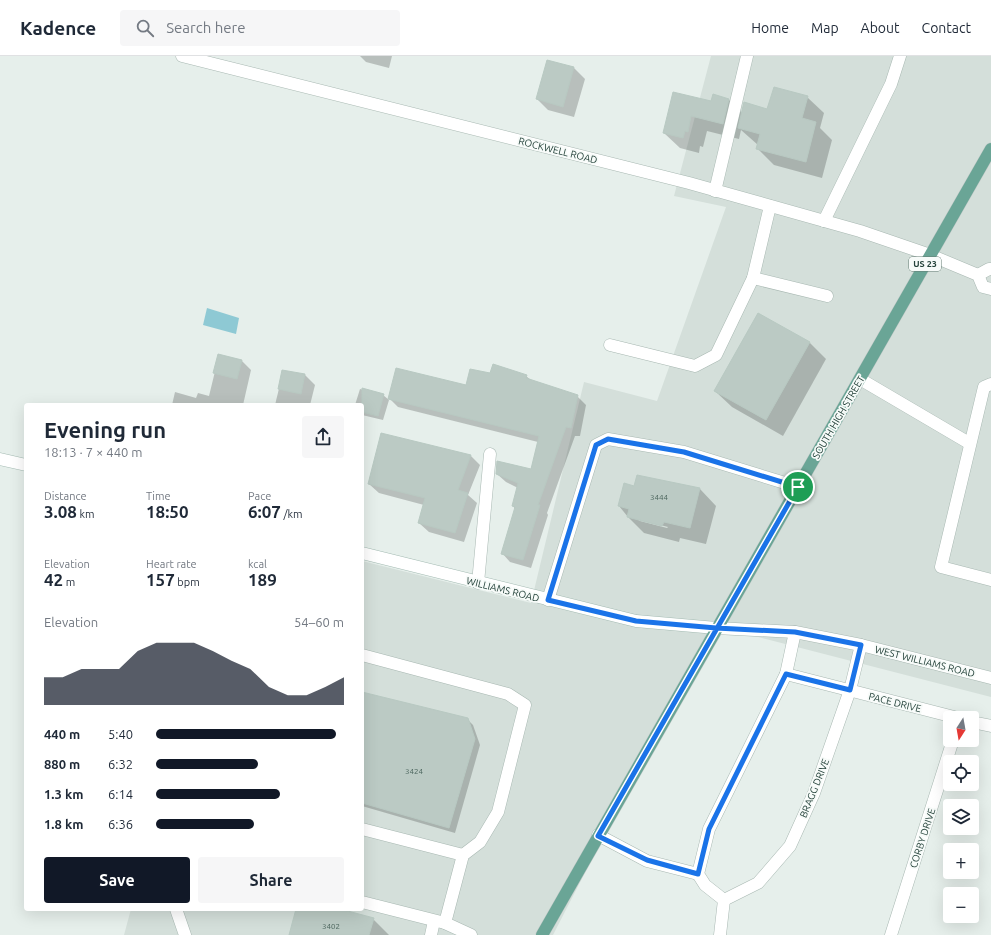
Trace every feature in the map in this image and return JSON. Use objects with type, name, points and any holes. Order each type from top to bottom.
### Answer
[{"type":"main road","name":"SOUTH HIGH STREET","points":[[542,935],[991,149]]},
{"type":"street","name":"ROCKWELL ROAD","points":[[182,56],[770,206],[860,231],[930,255],[978,275]]},
{"type":"street","points":[[715,191],[747,56]]},
{"type":"street","points":[[824,221],[891,84],[900,56]]},
{"type":"street","points":[[610,345],[695,366],[716,355],[753,278],[770,206]]},
{"type":"street","points":[[991,269],[978,275],[982,287],[991,289]]},
{"type":"street","points":[[753,278],[827,296]]},
{"type":"street","points":[[860,378],[969,443]]},
{"type":"street","points":[[991,384],[984,387],[969,443],[941,567],[991,580]]},
{"type":"street","points":[[548,600],[596,445],[608,439],[684,452],[798,487]]},
{"type":"street","points":[[478,583],[490,454]]},
{"type":"street","points":[[0,458],[24,464]]},
{"type":"street","name":"WILLIAMS ROAD","points":[[364,554],[636,621],[716,628]]},
{"type":"street","name":"WEST WILLIAMS ROAD","points":[[716,628],[795,632],[861,645],[991,678]]},
{"type":"street","points":[[698,874],[709,829],[786,674],[795,632]]},
{"type":"street","name":"BRAGG DRIVE","points":[[724,900],[758,883],[790,846],[814,793],[850,690],[861,645]]},
{"type":"street","points":[[364,656],[508,694],[525,705],[498,812],[480,842],[463,855],[440,922],[431,935]]},
{"type":"street","name":"PACE DRIVE","points":[[786,674],[943,714]]},
{"type":"street","points":[[979,723],[991,726]]},
{"type":"street","name":"CORBY DRIVE","points":[[891,935],[951,747]]},
{"type":"street","points":[[364,830],[463,855]]},
{"type":"street","points":[[598,836],[647,860],[698,874],[705,885],[724,900],[720,935]]},
{"type":"street","points":[[364,903],[440,922],[472,935]]},
{"type":"street","points":[[177,911],[185,935]]},
{"type":"shaded area","points":[[711,56],[991,56],[991,697],[712,625],[553,935],[124,935],[130,911],[364,911],[364,561],[531,603],[584,382],[657,401],[726,207],[674,196]]},
{"type":"water","points":[[207,308],[239,318],[236,334],[203,325]]},
{"type":"building","points":[[547,60],[574,67],[563,107],[536,99]]},
{"type":"building","points":[[774,87],[808,96],[802,118],[816,122],[806,162],[756,149],[760,134],[738,128],[744,102],[767,109]]},
{"type":"building","points":[[673,92],[711,101],[713,94],[729,99],[723,124],[691,116],[688,132],[685,131],[683,138],[663,133]]},
{"type":"building","points":[[758,313],[810,342],[766,420],[714,391]]},
{"type":"building","points":[[218,354],[242,360],[237,379],[213,373]]},
{"type":"building","points":[[493,364],[527,375],[526,378],[578,395],[571,428],[566,427],[538,505],[540,505],[523,560],[501,554],[515,507],[512,506],[518,483],[496,474],[497,461],[531,469],[539,436],[388,399],[396,368],[466,385],[470,369],[490,373]]},
{"type":"building","points":[[282,370],[305,374],[301,394],[278,389]]},
{"type":"building","points":[[362,388],[384,394],[378,416],[364,412],[364,403],[362,403]]},
{"type":"building","points":[[381,433],[471,455],[458,490],[468,493],[455,533],[418,523],[425,498],[368,484]]},
{"type":"building","points":[[637,475],[700,488],[690,528],[664,522],[662,526],[627,517],[629,509],[618,506],[624,483],[634,486]]},
{"type":"building","points":[[364,692],[468,718],[475,739],[449,828],[364,804]]},
{"type":"building","points":[[295,911],[348,911],[374,918],[369,935],[289,935]]},
{"type":"route","points":[[798,487],[684,452],[608,439],[596,445],[548,600],[636,621],[716,628],[795,632],[861,645],[850,690],[786,674],[772,706],[709,829],[698,874],[647,860],[598,836],[716,628],[798,487]]}]
